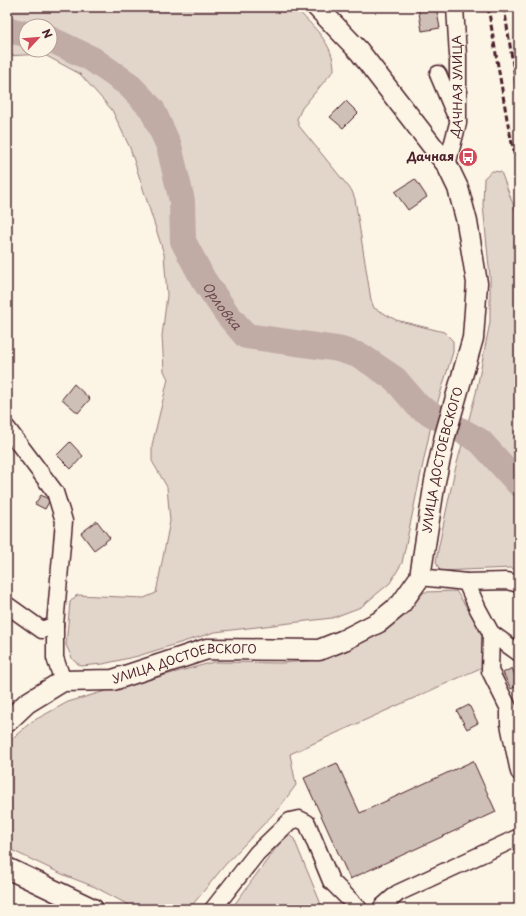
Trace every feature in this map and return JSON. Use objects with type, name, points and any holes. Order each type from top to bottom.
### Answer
[{"type":"main road","name":"УЛИЦА ДОСТОЕВСКОГО","points":[[63,682],[112,680],[207,649],[319,650],[344,640],[379,622],[401,604],[420,577],[435,481],[445,436],[473,338],[477,283],[467,222],[458,188],[447,165],[359,51],[317,7]]},
{"type":"main road","points":[[7,722],[27,703],[63,682]]},
{"type":"main road","points":[[7,868],[93,909]]},
{"type":"street","name":"ДАЧНАЯ УЛИЦА","points":[[447,165],[458,123],[458,56],[454,7]]},
{"type":"street","points":[[438,74],[458,123]]},
{"type":"street","points":[[7,428],[55,492],[64,521],[55,625],[55,658],[63,682]]},
{"type":"street","points":[[420,577],[466,582],[507,581],[519,584]]},
{"type":"street","points":[[466,582],[478,610],[491,633],[519,653]]},
{"type":"street","points":[[7,605],[42,630],[55,625]]},
{"type":"street","points":[[491,633],[490,671],[509,709],[509,724],[519,772]]},
{"type":"street","points":[[213,909],[257,853],[290,821],[299,819],[307,823],[331,881],[359,909]]},
{"type":"street","points":[[382,909],[382,907],[398,893],[519,837]]},
{"type":"shaded area","points":[[7,7],[295,7],[315,28],[326,43],[333,60],[334,70],[302,108],[297,119],[299,126],[352,191],[355,199],[371,300],[374,308],[396,320],[444,332],[453,341],[453,352],[432,421],[402,563],[390,583],[361,607],[332,618],[215,632],[138,656],[103,664],[81,666],[73,660],[66,645],[70,602],[77,595],[144,598],[156,593],[170,521],[167,487],[152,461],[152,445],[168,379],[164,371],[162,336],[167,295],[164,254],[130,148],[112,110],[80,74],[50,58],[58,58],[58,18],[18,18],[18,55],[7,56]]},
{"type":"shaded area","points":[[492,171],[501,172],[519,220],[519,570],[511,568],[440,571],[436,562],[438,550],[454,474],[476,393],[490,322],[490,277],[483,205],[484,178]]},
{"type":"shaded area","points":[[456,591],[484,634],[485,666],[290,754],[296,785],[279,808],[225,865],[189,909],[136,909],[95,887],[64,875],[7,848],[7,743],[31,722],[68,702],[214,662],[281,663],[319,660],[371,638],[407,612],[424,592]]},
{"type":"shaded area","points":[[287,833],[294,839],[323,909],[231,909]]},
{"type":"building","points":[[418,7],[436,7],[440,28],[422,31]]},
{"type":"building","points":[[346,101],[358,113],[343,128],[330,117]]},
{"type":"building","points":[[415,179],[427,197],[408,210],[395,192]]},
{"type":"building","points":[[74,384],[90,399],[78,413],[62,399]]},
{"type":"building","points":[[70,442],[83,456],[71,469],[57,455]]},
{"type":"building","points":[[41,495],[50,500],[45,509],[35,504]]},
{"type":"building","points":[[97,521],[110,538],[94,550],[81,533]]},
{"type":"building","points":[[512,668],[519,685],[511,689],[503,673]]},
{"type":"building","points":[[469,705],[478,723],[467,729],[457,711]]},
{"type":"building","points":[[473,761],[496,812],[350,879],[304,778],[337,763],[360,813]]},
{"type":"waterway","name":"Орловка","points":[[7,30],[18,32]]},
{"type":"waterway","name":"Орловка","points":[[58,43],[92,59],[128,84],[152,109],[169,146],[182,201],[183,241],[203,279],[227,314],[246,336],[338,349],[361,356],[395,379],[419,407],[480,441],[519,484]]},
{"type":"railway","points":[[488,7],[507,119],[519,177]]},
{"type":"railway","points":[[504,7],[519,103]]},
{"type":"place","name":"Дачная","points":[[468,157]]}]
